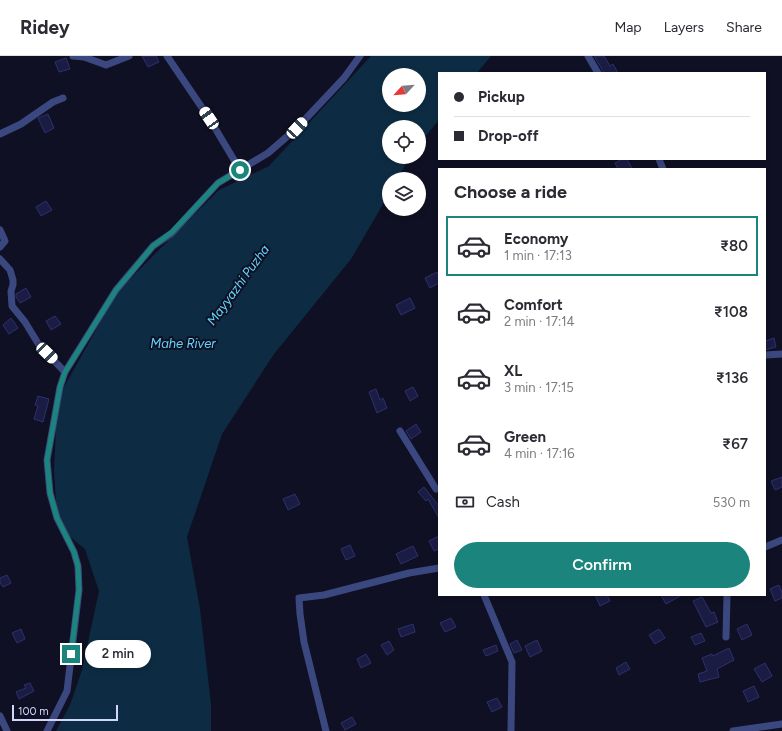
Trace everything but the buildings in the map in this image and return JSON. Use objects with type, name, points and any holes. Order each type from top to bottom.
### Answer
[{"type":"street","points":[[73,56],[84,57],[106,65],[129,56]]},
{"type":"street","points":[[167,56],[209,118],[240,170]]},
{"type":"street","points":[[47,731],[67,691],[79,590],[78,566],[74,552],[57,518],[50,493],[47,460],[60,387],[65,372],[116,290],[153,246],[172,232],[218,183],[268,153],[297,128],[344,78],[360,56]]},
{"type":"street","points":[[588,56],[597,72]]},
{"type":"street","points":[[0,134],[20,124],[53,102],[63,98]]},
{"type":"street","points":[[0,230],[4,241],[0,247]]},
{"type":"street","points":[[0,259],[10,270],[13,280],[14,285],[11,291],[12,306],[25,322],[38,345],[65,372]]},
{"type":"street","points":[[766,356],[782,354]]},
{"type":"street","points":[[400,431],[438,489]]},
{"type":"street","points":[[766,547],[782,540]]},
{"type":"street","points":[[326,731],[304,642],[299,598],[324,595],[409,573],[438,568]]},
{"type":"street","points":[[484,596],[512,662],[511,731]]},
{"type":"street","points":[[726,637],[727,596]]},
{"type":"street","points":[[0,716],[7,731]]},
{"type":"street","points":[[733,731],[782,724]]},
{"type":"water","name":"Mahe River","points":[[371,56],[491,56],[478,72],[438,72],[438,121],[426,136],[426,120],[382,120],[382,164],[406,164],[401,172],[382,172],[382,206],[351,259],[274,354],[222,434],[187,537],[200,609],[211,704],[211,731],[56,731],[70,705],[82,670],[99,591],[85,549],[69,536],[57,514],[54,471],[56,428],[63,389],[117,292],[219,190],[269,166]]},
{"type":"route","points":[[71,654],[79,590],[78,566],[74,552],[57,518],[50,493],[47,460],[50,434],[60,387],[65,372],[116,290],[153,246],[172,232],[218,183],[240,170]]},
{"type":"water label","name":"Mayyazhi Puzha","points":[[238,285]]}]
